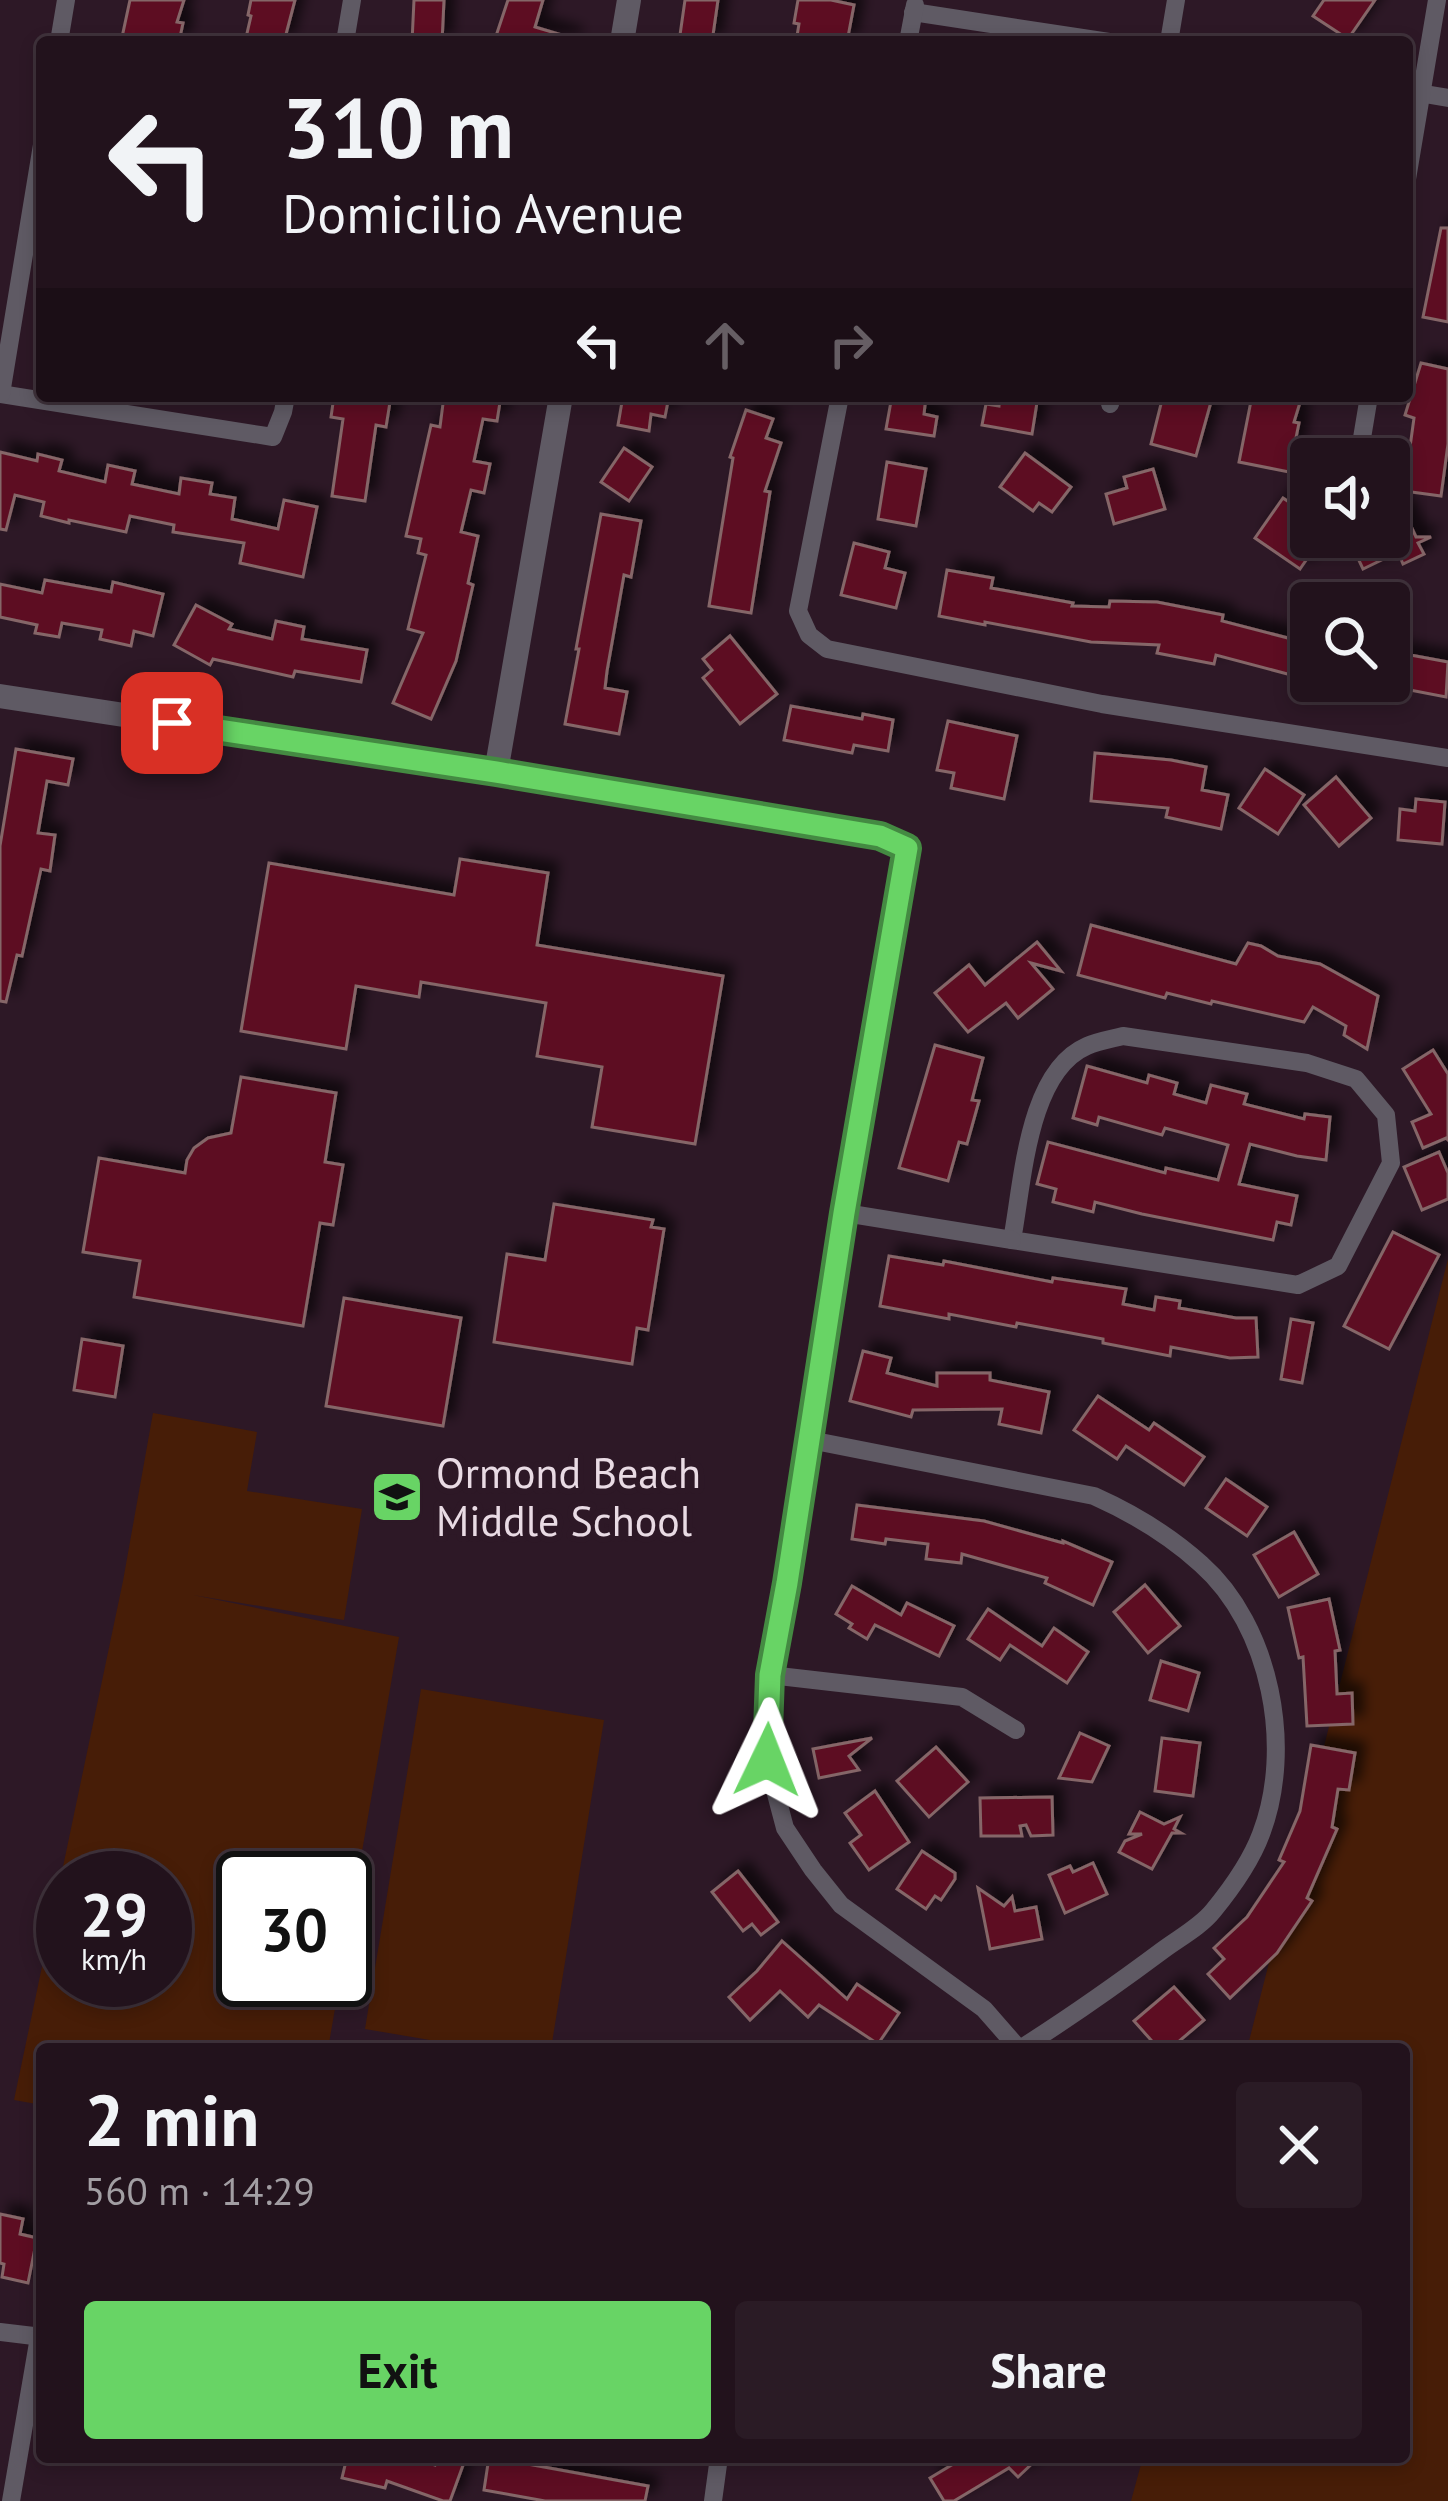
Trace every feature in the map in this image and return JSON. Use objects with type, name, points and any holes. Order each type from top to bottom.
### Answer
[{"type":"street","points":[[60,36],[66,0]]},
{"type":"street","points":[[346,36],[352,0]]},
{"type":"street","points":[[623,36],[629,0]]},
{"type":"street","points":[[1170,36],[1176,0]]},
{"type":"street","points":[[1437,0],[1414,93],[1448,98]]},
{"type":"street","points":[[909,36],[914,6],[1076,36]]},
{"type":"street","points":[[36,181],[0,394],[36,400]]},
{"type":"street","points":[[51,402],[273,437],[285,402]]},
{"type":"street","points":[[496,772],[560,402]]},
{"type":"street","points":[[839,402],[798,611],[809,635],[827,649],[1102,704],[1448,758]]},
{"type":"street","points":[[1362,438],[1368,402]]},
{"type":"street","points":[[0,697],[496,772],[880,836],[907,848],[770,1675],[767,1760],[785,1828],[841,1905],[984,2009],[1015,2043]]},
{"type":"street","points":[[844,1213],[1012,1240],[1298,1285],[1338,1266],[1391,1163],[1386,1115],[1356,1079],[1307,1063],[1123,1036],[1084,1046],[1053,1071],[1036,1110],[1012,1240]]},
{"type":"street","points":[[810,1440],[1094,1496],[1131,1513],[1203,1565],[1241,1613],[1262,1658],[1274,1708],[1272,1786],[1261,1836],[1234,1883],[1209,1916],[1030,2043]]},
{"type":"street","points":[[770,1675],[962,1697],[1016,1730]]},
{"type":"street","points":[[0,2332],[36,2336]]},
{"type":"street","points":[[11,2501],[36,2360]]},
{"type":"street","points":[[713,2501],[718,2463]]},
{"type":"shaded area","points":[[1448,1259],[1448,2501],[1131,2501],[1141,2463],[1410,2463],[1410,2043],[1249,2043]]},
{"type":"shaded area","points":[[153,1413],[257,1432],[247,1491],[362,1509],[344,1620],[193,1595],[399,1637],[362,1851],[216,1851],[216,2007],[335,2007],[329,2043],[36,2043],[36,2104],[14,2100],[36,1995],[36,2007],[192,2007],[192,1851],[66,1851]]},
{"type":"shaded area","points":[[421,1689],[604,1720],[552,2043],[448,2043],[365,2029]]},
{"type":"building","points":[[130,0],[184,0],[177,22],[183,23],[180,36],[122,36]]},
{"type":"building","points":[[251,0],[295,0],[286,36],[246,36]]},
{"type":"building","points":[[414,0],[444,0],[442,36],[412,36]]},
{"type":"building","points":[[508,0],[543,0],[535,27],[565,36],[496,36]]},
{"type":"building","points":[[685,0],[718,0],[713,36],[680,36]]},
{"type":"building","points":[[798,0],[854,5],[848,36],[797,36],[799,24],[794,23]]},
{"type":"building","points":[[1324,0],[1375,0],[1350,36],[1313,16]]},
{"type":"building","points":[[1441,228],[1448,228],[1448,322],[1423,317]]},
{"type":"building","points":[[1421,363],[1448,369],[1448,444],[1441,496],[1410,492],[1414,418],[1405,415],[1413,402]]},
{"type":"building","points":[[333,402],[390,402],[386,427],[376,425],[365,501],[332,496],[343,419],[331,417]]},
{"type":"building","points":[[443,402],[500,402],[497,421],[483,419],[474,461],[490,464],[484,493],[471,490],[461,532],[478,536],[468,583],[473,585],[456,661],[431,719],[393,703],[423,633],[408,629],[426,555],[418,553],[421,539],[406,536],[431,425],[440,427]]},
{"type":"building","points":[[622,402],[668,402],[665,417],[651,414],[649,431],[618,425]]},
{"type":"building","points":[[891,402],[925,402],[924,414],[937,417],[934,436],[886,429]]},
{"type":"building","points":[[999,402],[1037,402],[1032,434],[982,425],[986,404],[999,406]]},
{"type":"building","points":[[1162,402],[1211,402],[1196,456],[1151,444]]},
{"type":"building","points":[[1251,402],[1300,402],[1294,422],[1299,423],[1296,438],[1290,438],[1289,472],[1239,462]]},
{"type":"building","points":[[746,410],[773,419],[766,438],[781,443],[765,491],[770,492],[751,613],[709,606],[730,457]]},
{"type":"building","points":[[624,448],[652,467],[629,501],[601,482]]},
{"type":"building","points":[[0,452],[37,461],[38,454],[62,460],[59,471],[105,482],[108,465],[135,471],[132,484],[179,494],[181,478],[212,483],[210,494],[235,498],[232,519],[278,529],[284,500],[317,507],[303,577],[240,563],[244,543],[173,532],[174,525],[130,516],[126,532],[69,523],[41,516],[44,502],[15,495],[6,530],[0,529]]},
{"type":"building","points":[[1025,453],[1071,487],[1052,512],[1039,503],[1033,511],[1000,487]]},
{"type":"building","points":[[887,462],[926,469],[916,526],[878,519]]},
{"type":"building","points":[[1153,469],[1165,509],[1114,524],[1106,494],[1127,488],[1124,477]]},
{"type":"building","points":[[1283,498],[1290,503],[1290,558],[1308,558],[1300,569],[1255,538]]},
{"type":"building","points":[[601,514],[641,521],[631,577],[624,575],[605,688],[627,692],[619,734],[565,724]]},
{"type":"building","points":[[1410,524],[1416,537],[1431,537],[1418,543],[1424,554],[1403,564],[1400,558],[1410,558]]},
{"type":"building","points":[[854,543],[889,552],[885,568],[905,573],[896,608],[841,595]]},
{"type":"building","points":[[1358,558],[1386,558],[1363,569]]},
{"type":"building","points":[[947,570],[993,578],[991,588],[1072,606],[1157,602],[1223,615],[1222,621],[1290,639],[1290,675],[1216,655],[1214,664],[1157,653],[1159,645],[1091,642],[939,616]]},
{"type":"building","points":[[45,580],[111,592],[113,582],[163,594],[153,636],[134,631],[131,646],[100,639],[102,630],[62,623],[59,637],[35,633],[37,625],[0,617],[0,584],[42,593]]},
{"type":"building","points":[[196,605],[232,624],[229,629],[272,639],[276,621],[304,627],[302,639],[367,650],[361,682],[295,671],[293,677],[213,659],[210,665],[174,645]]},
{"type":"building","points":[[730,636],[777,694],[740,724],[703,678],[712,670],[703,659]]},
{"type":"building","points":[[1410,655],[1448,662],[1446,697],[1410,690]]},
{"type":"building","points":[[791,706],[893,720],[888,751],[854,745],[852,753],[784,740]]},
{"type":"building","points":[[948,721],[1017,736],[1004,799],[951,788],[954,773],[937,770]]},
{"type":"building","points":[[16,749],[73,759],[68,785],[47,781],[38,833],[55,835],[50,871],[41,869],[22,956],[17,955],[6,1002],[0,1001],[0,846]]},
{"type":"building","points":[[1095,753],[1206,767],[1202,790],[1228,795],[1221,829],[1166,817],[1168,808],[1091,801]]},
{"type":"building","points":[[1265,769],[1304,795],[1278,834],[1239,808]]},
{"type":"building","points":[[1336,777],[1371,818],[1339,846],[1304,805]]},
{"type":"building","points":[[1416,799],[1445,802],[1442,844],[1398,840],[1400,809],[1415,811]]},
{"type":"building","points":[[460,859],[548,873],[537,945],[723,976],[695,1144],[592,1127],[602,1067],[537,1056],[546,1003],[421,982],[419,997],[356,986],[346,1049],[241,1031],[269,863],[454,895]]},
{"type":"building","points":[[1091,925],[1236,964],[1248,943],[1278,956],[1320,964],[1378,996],[1367,1049],[1344,1035],[1346,1026],[1313,1007],[1304,1022],[1167,993],[1165,998],[1078,975]]},
{"type":"building","points":[[1037,942],[1061,971],[1031,963],[1053,989],[1018,1018],[1006,1003],[968,1032],[935,993],[969,965],[985,985]]},
{"type":"building","points":[[935,1045],[983,1058],[972,1100],[979,1101],[967,1144],[959,1142],[948,1181],[899,1168]]},
{"type":"building","points":[[1433,1050],[1448,1074],[1448,1140],[1423,1148],[1412,1122],[1431,1114],[1403,1069]]},
{"type":"building","points":[[1087,1066],[1147,1083],[1149,1075],[1177,1083],[1174,1094],[1206,1103],[1211,1085],[1247,1094],[1244,1104],[1304,1119],[1305,1114],[1330,1117],[1326,1160],[1250,1144],[1239,1184],[1297,1196],[1291,1225],[1277,1222],[1273,1240],[1095,1202],[1093,1212],[1053,1202],[1056,1189],[1037,1184],[1048,1142],[1165,1173],[1166,1168],[1218,1180],[1228,1145],[1165,1128],[1162,1135],[1099,1117],[1097,1125],[1073,1118]]},
{"type":"building","points":[[241,1077],[336,1093],[325,1162],[343,1165],[333,1225],[320,1223],[303,1326],[134,1297],[140,1261],[83,1252],[99,1158],[185,1173],[194,1148],[208,1138],[231,1133]]},
{"type":"building","points":[[1439,1152],[1448,1173],[1448,1199],[1422,1210],[1404,1167]]},
{"type":"building","points":[[554,1204],[653,1220],[651,1227],[664,1229],[648,1330],[637,1328],[632,1364],[494,1342],[507,1254],[545,1260]]},
{"type":"building","points":[[1393,1232],[1439,1255],[1389,1349],[1344,1326]]},
{"type":"building","points":[[889,1256],[1126,1289],[1123,1304],[1154,1310],[1156,1297],[1180,1301],[1179,1308],[1256,1318],[1258,1357],[1230,1358],[1171,1347],[1170,1356],[1017,1323],[1016,1327],[949,1314],[949,1319],[880,1306]]},
{"type":"building","points":[[344,1298],[461,1318],[443,1426],[326,1406]]},
{"type":"building","points":[[1291,1319],[1313,1323],[1302,1383],[1281,1379]]},
{"type":"building","points":[[82,1339],[123,1346],[115,1397],[74,1390]]},
{"type":"building","points":[[863,1351],[891,1358],[887,1373],[937,1386],[937,1373],[990,1373],[990,1380],[1049,1392],[1041,1433],[999,1424],[1002,1409],[913,1410],[911,1417],[850,1401]]},
{"type":"building","points":[[1098,1396],[1149,1430],[1154,1423],[1204,1457],[1184,1485],[1126,1446],[1117,1459],[1074,1430]]},
{"type":"building","points":[[1226,1479],[1267,1507],[1247,1536],[1206,1508]]},
{"type":"building","points":[[857,1505],[984,1521],[1063,1541],[1112,1562],[1093,1605],[1045,1583],[1047,1578],[962,1554],[961,1563],[926,1559],[928,1544],[852,1539]]},
{"type":"building","points":[[1294,1532],[1318,1574],[1279,1597],[1254,1555]]},
{"type":"building","points":[[1145,1585],[1180,1626],[1148,1653],[1114,1612]]},
{"type":"building","points":[[852,1586],[901,1615],[907,1603],[954,1626],[939,1656],[875,1625],[867,1639],[849,1628],[852,1624],[836,1614]]},
{"type":"building","points":[[1329,1599],[1340,1650],[1335,1651],[1337,1694],[1352,1693],[1353,1724],[1307,1726],[1303,1657],[1299,1658],[1288,1608]]},
{"type":"building","points":[[988,1609],[1042,1646],[1054,1628],[1088,1652],[1067,1683],[1010,1645],[1000,1660],[968,1639]]},
{"type":"building","points":[[1161,1661],[1199,1673],[1188,1711],[1150,1700]]},
{"type":"building","points":[[1080,1733],[1109,1746],[1092,1782],[1059,1778]]},
{"type":"building","points":[[872,1738],[849,1756],[859,1770],[819,1778],[813,1749]]},
{"type":"building","points":[[1162,1738],[1200,1743],[1193,1796],[1155,1791]]},
{"type":"building","points":[[1311,1745],[1355,1753],[1349,1790],[1338,1789],[1332,1827],[1337,1829],[1307,1898],[1312,1901],[1277,1953],[1230,1998],[1208,1974],[1224,1959],[1214,1948],[1247,1917],[1284,1862],[1279,1860],[1300,1811]]},
{"type":"building","points":[[936,1747],[968,1782],[929,1817],[897,1781]]},
{"type":"building","points":[[875,1791],[909,1842],[869,1870],[850,1843],[861,1835],[845,1813]]},
{"type":"building","points":[[1052,1797],[1053,1835],[1031,1836],[1026,1825],[1020,1826],[1022,1836],[981,1836],[980,1798]]},
{"type":"building","points":[[1140,1812],[1164,1824],[1180,1817],[1174,1829],[1181,1833],[1172,1833],[1152,1869],[1119,1852],[1125,1841],[1142,1834],[1129,1834]]},
{"type":"building","points":[[922,1851],[955,1873],[941,1900],[935,1896],[926,1909],[897,1889]]},
{"type":"building","points":[[1093,1863],[1107,1894],[1065,1913],[1049,1875]]},
{"type":"building","points":[[738,1871],[778,1922],[761,1935],[752,1924],[743,1931],[712,1892]]},
{"type":"building","points":[[978,1888],[1004,1906],[1012,1897],[1015,1911],[1036,1907],[1042,1939],[990,1949]]},
{"type":"building","points":[[782,1941],[847,1999],[857,1984],[899,2013],[879,2043],[819,2005],[808,2017],[780,1991],[750,2020],[729,1997]]},
{"type":"building","points":[[1174,1987],[1204,2020],[1177,2043],[1154,2043],[1134,2021]]},
{"type":"building","points":[[0,2214],[23,2219],[20,2234],[36,2238],[28,2283],[2,2277],[4,2264],[0,2263]]},
{"type":"building","points":[[346,2463],[464,2463],[450,2501],[387,2481],[385,2488],[342,2478]]},
{"type":"building","points":[[488,2463],[522,2463],[648,2486],[645,2501],[545,2501],[484,2490]]},
{"type":"building","points":[[955,2463],[1033,2463],[1018,2477],[1009,2468],[954,2501],[944,2501],[930,2478]]},
{"type":"place","name":"Ormond Beach Middle School","points":[[397,1497]]},
{"type":"route","points":[[172,723],[880,836],[907,848],[770,1675],[767,1760]]}]
